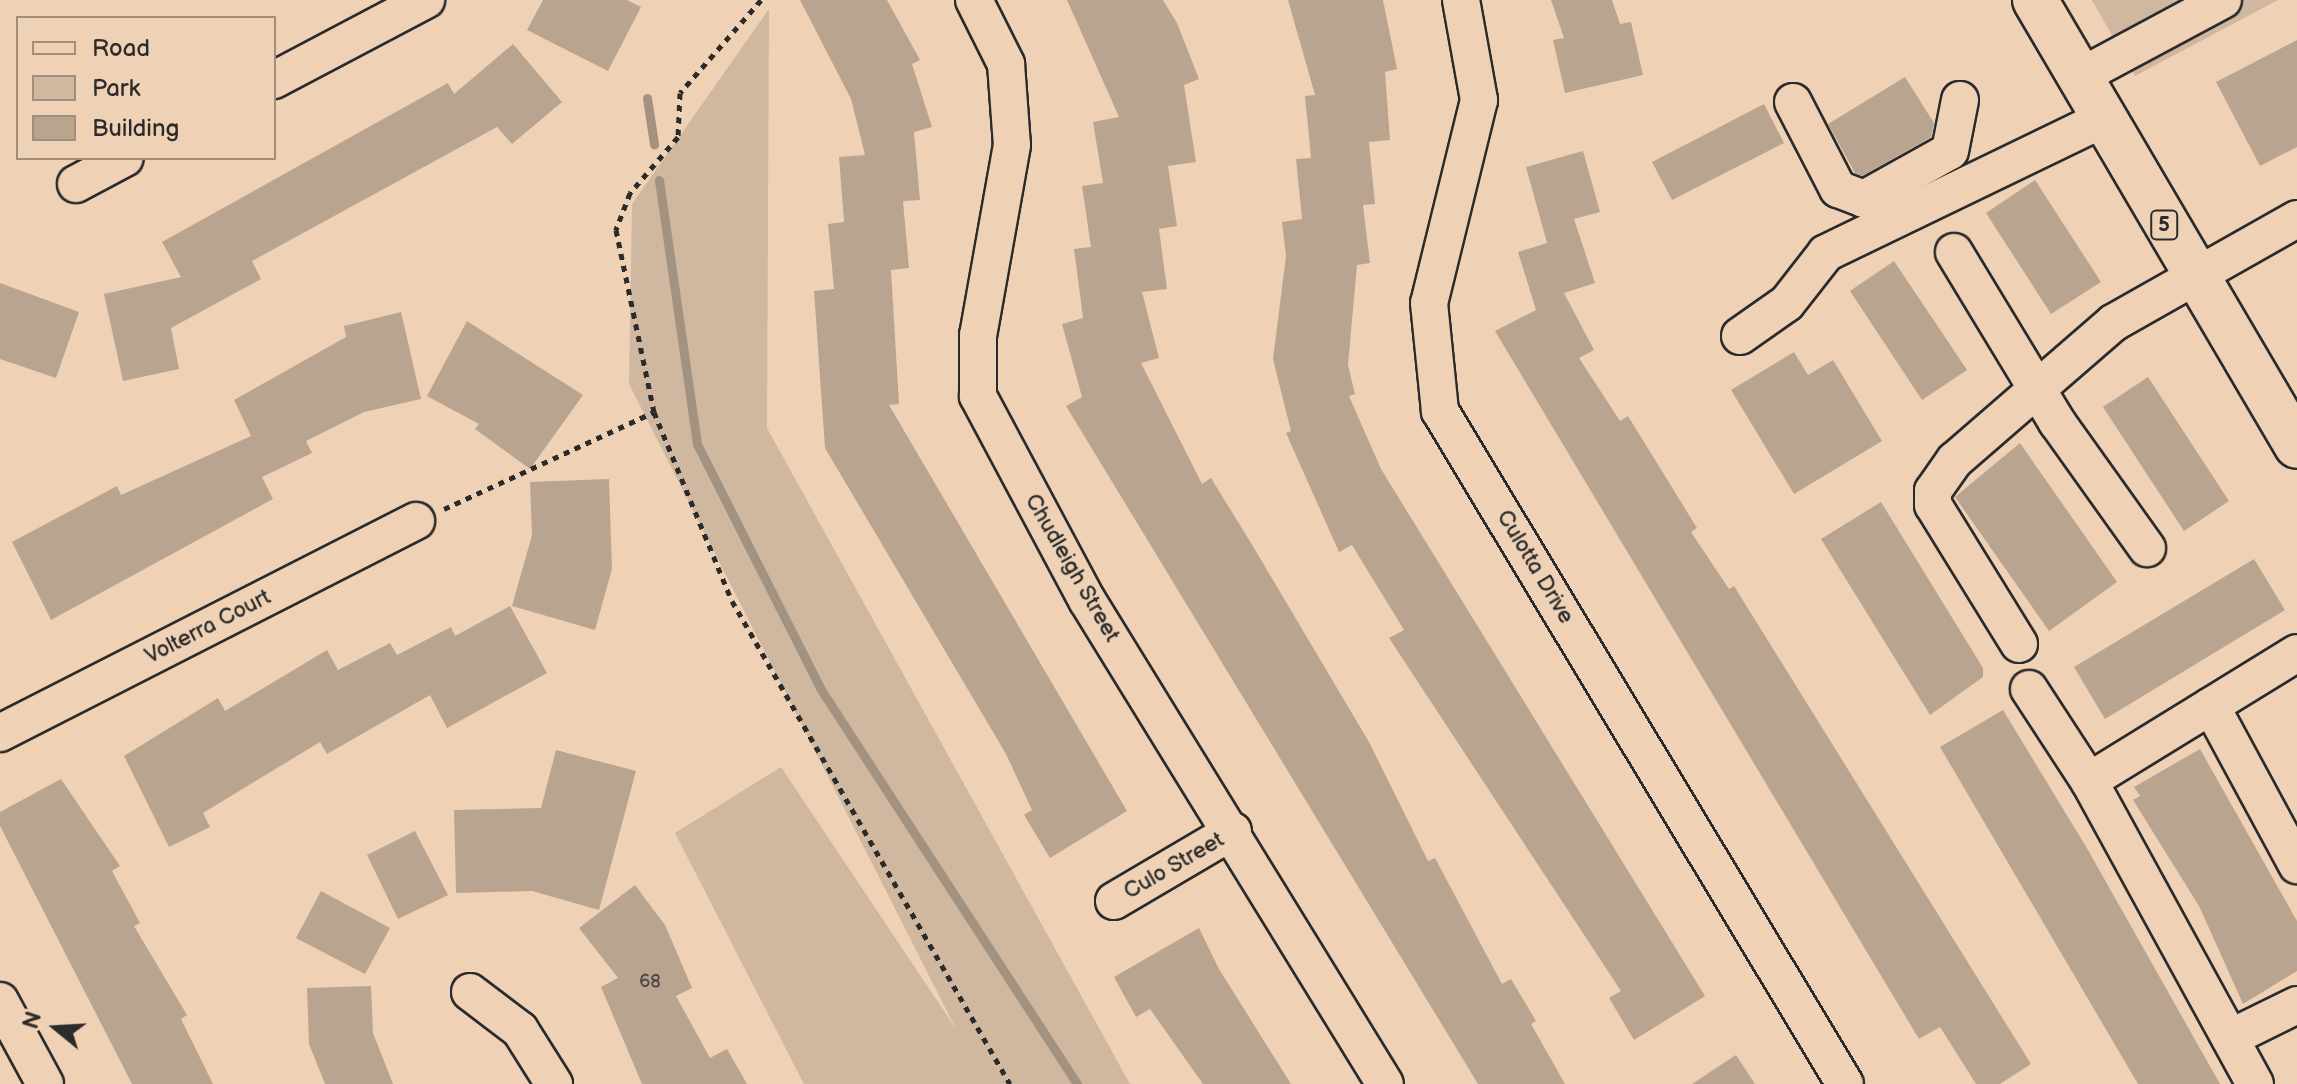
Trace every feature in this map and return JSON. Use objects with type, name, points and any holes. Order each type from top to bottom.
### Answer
[{"type":"main road","name":"5","points":[[2035,0],[2105,118],[2191,274],[2297,446]]},
{"type":"street","points":[[276,79],[426,0]]},
{"type":"street","name":"Chudleigh Street","points":[[974,0],[1006,64],[1012,145],[978,335],[978,396],[1087,600],[1233,831],[1385,1084]]},
{"type":"street","name":"Culotta Drive","points":[[1461,0],[1479,100],[1429,303],[1440,411],[1845,1084]]},
{"type":"street","points":[[2081,76],[2223,0]]},
{"type":"street","points":[[1793,102],[1838,189],[1864,199],[1950,151],[1960,100]]},
{"type":"street","points":[[1740,336],[1787,303],[1826,253],[2105,118]]},
{"type":"street","points":[[76,184],[121,160]]},
{"type":"street","points":[[2019,644],[1933,505],[1933,491],[1955,460],[2040,392],[2113,323],[2191,274],[2297,219]]},
{"type":"street","points":[[1954,252],[2040,392],[2147,548]]},
{"type":"street","name":"Volterra Court","points":[[0,733],[416,521]]},
{"type":"street","points":[[2089,781],[2297,653]]},
{"type":"street","points":[[2029,689],[2089,781],[2255,1084]]},
{"type":"street","points":[[2211,706],[2297,865]]},
{"type":"street","name":"Culo Street","points":[[1114,901],[1233,831]]},
{"type":"street","points":[[470,992],[520,1030],[554,1084]]},
{"type":"street","points":[[0,1001],[45,1084]]},
{"type":"street","points":[[2230,1038],[2297,1005]]},
{"type":"path","points":[[761,0],[680,93],[678,137],[630,193],[616,230],[654,412],[732,601],[1010,1084]]},
{"type":"path","points":[[416,521],[654,412]]},
{"type":"green space","points":[[2092,0],[2278,0],[2135,76]]},
{"type":"green space","points":[[769,9],[767,428],[1130,1084],[804,1084],[675,833],[781,767],[956,1029],[629,384],[632,204]]},
{"type":"building","points":[[543,0],[627,0],[641,7],[608,71],[527,30]]},
{"type":"building","points":[[800,0],[887,0],[920,60],[912,64],[932,127],[914,132],[920,200],[903,201],[909,268],[891,270],[899,404],[889,405],[1127,811],[1050,858],[1024,815],[1032,810],[1006,754],[825,448],[814,291],[834,289],[828,224],[844,222],[839,157],[865,155],[851,99]]},
{"type":"building","points":[[1067,0],[1163,0],[1177,23],[1199,79],[1184,85],[1196,162],[1168,166],[1177,226],[1159,229],[1167,289],[1142,292],[1159,358],[1141,363],[1202,484],[1211,478],[1251,543],[1369,742],[1428,861],[1435,858],[1502,984],[1511,979],[1536,1021],[1531,1024],[1565,1084],[1478,1084],[1066,406],[1082,397],[1062,324],[1083,318],[1074,249],[1091,247],[1082,186],[1103,183],[1093,122],[1119,117]]},
{"type":"building","points":[[1288,0],[1383,0],[1397,69],[1385,72],[1390,140],[1369,142],[1375,204],[1363,205],[1370,263],[1357,265],[1348,365],[1355,394],[1349,396],[1381,469],[1705,996],[1634,1040],[1609,998],[1621,991],[1389,638],[1404,630],[1352,545],[1339,552],[1286,433],[1291,431],[1273,359],[1286,256],[1282,222],[1302,219],[1296,159],[1311,158],[1305,96],[1315,95]]},
{"type":"building","points":[[1551,0],[1612,0],[1620,24],[1631,22],[1643,75],[1565,93],[1553,40],[1564,38]]},
{"type":"building","points":[[2297,40],[2297,147],[2260,166],[2216,82]]},
{"type":"building","points":[[513,44],[562,102],[512,144],[497,127],[252,261],[261,279],[171,328],[179,369],[123,381],[104,294],[181,277],[162,242],[448,83],[454,94]]},
{"type":"building","points":[[1905,77],[1934,123],[1931,137],[1862,176],[1855,173],[1828,124]]},
{"type":"building","points":[[1764,104],[1784,143],[1672,200],[1652,162]]},
{"type":"building","points":[[1583,151],[1600,212],[1574,219],[1595,283],[1564,293],[1594,350],[1579,358],[1620,421],[1628,416],[1697,528],[1691,532],[1729,589],[1734,586],[2031,1064],[2000,1084],[1976,1084],[1940,1027],[1919,1039],[1495,331],[1536,310],[1518,252],[1547,243],[1526,167]]},
{"type":"building","points":[[2035,180],[2101,282],[2051,314],[1986,213]]},
{"type":"building","points":[[1894,261],[1967,370],[1922,400],[1850,291]]},
{"type":"building","points":[[0,283],[79,312],[56,378],[0,359]]},
{"type":"building","points":[[401,312],[421,399],[364,412],[306,441],[312,453],[262,477],[273,499],[51,620],[12,542],[117,486],[121,495],[251,436],[234,400],[346,337],[344,326]]},
{"type":"building","points":[[467,321],[583,395],[530,469],[475,429],[479,424],[427,396]]},
{"type":"building","points":[[1794,352],[1808,375],[1833,360],[1882,441],[1794,494],[1731,390]]},
{"type":"building","points":[[2148,377],[2229,501],[2184,531],[2103,407]]},
{"type":"building","points":[[2020,443],[2117,582],[2049,631],[1955,497]]},
{"type":"building","points":[[609,479],[612,569],[595,630],[512,606],[532,535],[530,482]]},
{"type":"building","points":[[1881,502],[1983,668],[1983,677],[1930,715],[1821,539]]},
{"type":"building","points":[[2254,559],[2285,610],[2105,719],[2074,667]]},
{"type":"building","points":[[510,606],[547,673],[447,728],[430,695],[327,754],[320,742],[203,813],[210,827],[169,847],[124,756],[218,698],[225,711],[327,650],[338,670],[390,643],[397,655],[451,627],[455,636]]},
{"type":"building","points":[[2003,710],[2088,850],[2220,1084],[2138,1084],[1940,747]]},
{"type":"building","points":[[2200,749],[2297,921],[2297,971],[2243,1004],[2199,906],[2133,800],[2140,796],[2134,787]]},
{"type":"building","points":[[556,750],[636,771],[599,910],[532,891],[456,893],[454,810],[541,808]]},
{"type":"building","points":[[61,779],[120,866],[112,871],[140,923],[134,926],[187,1015],[181,1019],[213,1084],[132,1084],[0,826],[0,812]]},
{"type":"building","points":[[415,831],[448,895],[398,919],[367,855]]},
{"type":"building","points":[[635,885],[665,925],[692,988],[676,996],[710,1058],[727,1049],[747,1084],[642,1084],[601,987],[618,978],[579,928]]},
{"type":"building","points":[[321,891],[390,928],[365,974],[296,938]]},
{"type":"building","points":[[1199,928],[1219,969],[1291,1084],[1203,1084],[1150,1009],[1136,1017],[1114,977]]},
{"type":"building","points":[[371,986],[373,1033],[393,1084],[325,1084],[309,1044],[307,988]]},
{"type":"building","points":[[1736,1055],[1755,1084],[1692,1084]]},
{"type":"waterway","points":[[647,98],[654,144]]},
{"type":"waterway","points":[[659,180],[697,444],[820,688],[1077,1084]]}]
